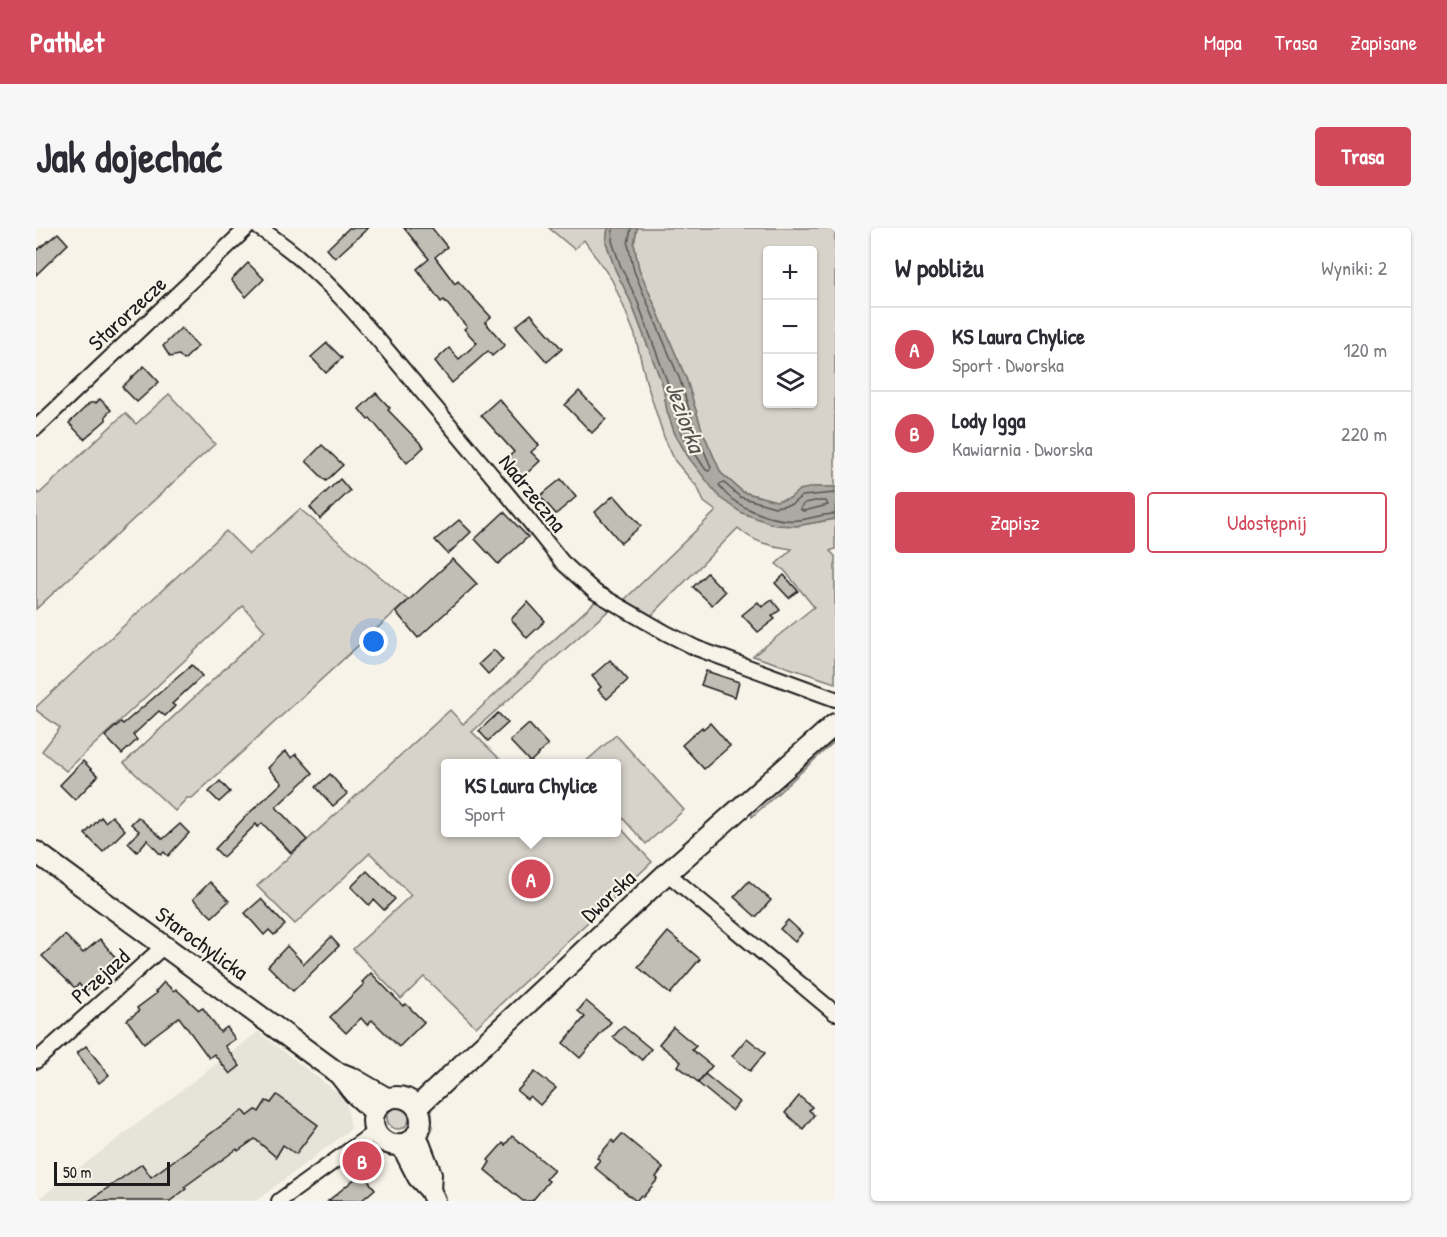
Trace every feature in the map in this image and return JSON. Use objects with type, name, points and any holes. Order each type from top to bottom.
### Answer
[{"type":"street","name":"Starorzecze","points":[[36,428],[247,228]]},
{"type":"street","name":"Nadrzeczna","points":[[259,228],[280,241],[312,268],[364,323],[562,562],[595,592],[696,648],[835,699]]},
{"type":"street","name":"Dworska","points":[[417,1107],[667,873],[835,724]]},
{"type":"street","name":"Starochylicka","points":[[36,852],[339,1074],[352,1078],[380,1114]]},
{"type":"street","points":[[667,873],[835,1012]]},
{"type":"street","name":"Przejazd","points":[[36,1061],[165,945]]},
{"type":"street","points":[[279,1201],[380,1114],[404,1098],[417,1107],[421,1121],[408,1140]]},
{"type":"street","points":[[380,1114],[384,1140],[408,1140]]},
{"type":"street","points":[[408,1140],[431,1174],[433,1195]]},
{"type":"shaded area","points":[[549,228],[608,228],[606,242],[615,269],[631,302],[663,386],[667,411],[675,434],[689,458],[796,526],[835,519],[835,549],[830,551],[835,556],[835,683],[753,656],[814,607],[785,571],[776,564],[792,549],[763,543],[738,528],[651,616],[623,601],[716,511],[704,502],[698,488],[675,461],[664,437],[646,381],[635,335],[612,280],[584,240],[574,249]]},
{"type":"shaded area","points":[[637,228],[835,228],[835,487],[814,487],[790,498],[776,501],[743,492],[721,473],[702,430],[686,378],[639,269],[634,244]]},
{"type":"shaded area","points":[[169,394],[215,444],[36,609],[36,491],[39,494],[125,413],[136,424]]},
{"type":"shaded area","points":[[300,509],[408,600],[175,811],[124,763],[265,631],[243,606],[66,771],[42,751],[60,728],[36,710],[36,707],[226,531],[249,554]]},
{"type":"shaded area","points":[[596,601],[609,610],[472,732],[500,759],[441,759],[441,837],[621,837],[621,828],[652,862],[476,1027],[424,977],[401,999],[353,949],[411,895],[370,853],[295,924],[257,886],[450,710],[463,724]]},
{"type":"shaded area","points":[[616,735],[684,810],[646,844],[621,816],[621,759],[589,759]]},
{"type":"shaded area","points":[[830,736],[835,741],[752,817],[751,809]]},
{"type":"shaded area","points":[[258,1032],[346,1099],[351,1129],[256,1201],[36,1201]]},
{"type":"shaded area","points":[[394,1107],[402,1107],[409,1114],[409,1122],[402,1129],[394,1129],[387,1122],[387,1114]]},
{"type":"water","name":"Jeziorka","points":[[608,228],[637,228],[634,244],[639,269],[686,378],[702,430],[721,473],[743,492],[776,501],[790,498],[799,490],[835,487],[835,519],[796,526],[775,525],[742,513],[720,498],[689,458],[675,434],[667,411],[663,386],[606,242]]},
{"type":"building","points":[[349,228],[368,228],[335,258],[327,249]]},
{"type":"building","points":[[404,228],[432,228],[447,247],[435,257],[455,284],[458,281],[491,317],[485,322],[505,345],[492,356],[488,351],[452,383],[435,361],[449,348],[459,359],[477,343],[464,329],[467,327],[444,300],[441,302],[417,269],[429,259]]},
{"type":"building","points":[[58,233],[68,244],[36,275],[36,251]]},
{"type":"building","points":[[248,263],[264,279],[246,297],[231,280]]},
{"type":"building","points":[[531,314],[562,349],[547,362],[516,326]]},
{"type":"building","points":[[181,328],[198,346],[184,360],[179,355],[170,357],[163,346]]},
{"type":"building","points":[[327,343],[342,358],[326,373],[311,357]]},
{"type":"building","points":[[144,366],[159,382],[137,402],[122,387]]},
{"type":"building","points":[[579,391],[606,419],[592,433],[565,405]]},
{"type":"building","points":[[376,393],[390,408],[388,410],[424,447],[407,463],[370,418],[368,420],[359,409]]},
{"type":"building","points":[[100,399],[111,410],[106,415],[106,420],[84,439],[69,423],[90,403],[96,403]]},
{"type":"building","points":[[499,399],[539,445],[531,452],[540,461],[523,477],[506,459],[514,452],[481,415]]},
{"type":"building","points":[[322,445],[343,465],[326,481],[306,461]]},
{"type":"building","points":[[340,479],[350,491],[320,519],[310,507]]},
{"type":"building","points":[[561,479],[576,497],[556,514],[540,496]]},
{"type":"building","points":[[614,495],[641,526],[621,543],[595,512]]},
{"type":"building","points":[[504,512],[528,537],[498,564],[475,539]]},
{"type":"building","points":[[459,520],[471,532],[448,554],[435,540]]},
{"type":"building","points":[[453,559],[477,584],[418,638],[396,612]]},
{"type":"building","points":[[707,573],[725,592],[712,605],[693,587]]},
{"type":"building","points":[[784,575],[798,591],[789,598],[775,583]]},
{"type":"building","points":[[772,600],[780,610],[772,616],[775,619],[758,632],[742,615],[758,602],[762,607]]},
{"type":"building","points":[[528,602],[545,621],[527,638],[511,619]]},
{"type":"building","points":[[494,650],[503,660],[488,674],[479,664]]},
{"type":"building","points":[[610,660],[628,680],[607,699],[598,690],[601,687],[592,676]]},
{"type":"building","points":[[192,665],[202,676],[172,704],[175,706],[165,716],[159,711],[133,735],[137,740],[122,754],[105,736],[121,722],[123,724]]},
{"type":"building","points":[[706,671],[739,682],[735,697],[701,685]]},
{"type":"building","points":[[498,713],[508,723],[488,741],[479,731]]},
{"type":"building","points":[[710,723],[730,746],[704,769],[682,745]]},
{"type":"building","points":[[529,724],[548,745],[533,759],[527,759],[510,741]]},
{"type":"building","points":[[285,751],[292,758],[296,754],[313,773],[276,807],[307,840],[291,853],[262,823],[258,827],[256,824],[223,857],[215,849],[282,783],[268,768]]},
{"type":"building","points":[[83,761],[98,776],[75,800],[60,785]]},
{"type":"building","points":[[330,774],[347,794],[333,806],[316,787]]},
{"type":"building","points":[[220,781],[230,792],[219,802],[209,792]]},
{"type":"building","points":[[112,816],[125,830],[103,852],[85,834],[101,817],[105,822]]},
{"type":"building","points":[[138,817],[163,839],[180,824],[189,833],[168,856],[164,852],[161,855],[147,840],[137,852],[128,843],[139,831],[131,824]]},
{"type":"building","points":[[367,871],[395,899],[384,910],[374,900],[369,905],[351,887]]},
{"type":"building","points":[[749,881],[771,900],[756,917],[734,897]]},
{"type":"building","points":[[210,882],[229,901],[212,917],[193,899]]},
{"type":"building","points":[[261,899],[285,925],[274,935],[269,930],[264,935],[245,913]]},
{"type":"building","points":[[788,920],[802,933],[795,942],[780,929]]},
{"type":"building","points":[[668,932],[700,959],[670,994],[638,967]]},
{"type":"building","points":[[65,935],[83,953],[100,939],[115,957],[111,961],[116,968],[85,992],[79,984],[75,988],[42,956]]},
{"type":"building","points":[[331,937],[339,946],[293,991],[268,966],[287,946],[304,964]]},
{"type":"building","points":[[371,973],[403,1006],[406,1004],[424,1022],[399,1047],[372,1020],[367,1025],[361,1018],[346,1033],[330,1017],[364,984],[362,982]]},
{"type":"building","points":[[164,982],[174,991],[176,989],[199,1010],[203,1008],[220,1032],[227,1027],[235,1039],[225,1046],[240,1066],[230,1074],[214,1054],[209,1058],[179,1017],[144,1043],[127,1020],[139,1011],[137,1008],[157,993],[155,992]]},
{"type":"building","points":[[586,1001],[611,1022],[580,1058],[563,1043],[585,1017],[578,1011]]},
{"type":"building","points":[[623,1026],[651,1049],[642,1060],[613,1037]]},
{"type":"building","points":[[673,1027],[696,1046],[692,1050],[712,1066],[698,1082],[678,1066],[681,1062],[659,1044]]},
{"type":"building","points":[[747,1038],[765,1053],[750,1071],[732,1056]]},
{"type":"building","points":[[86,1046],[109,1075],[99,1083],[77,1053]]},
{"type":"building","points":[[535,1072],[556,1088],[540,1105],[530,1096],[527,1099],[517,1091]]},
{"type":"building","points":[[705,1074],[739,1102],[732,1111],[698,1083]]},
{"type":"building","points":[[277,1095],[318,1125],[296,1154],[283,1145],[276,1157],[255,1139],[184,1187],[186,1189],[170,1201],[89,1201],[142,1164],[151,1177],[243,1110],[248,1116],[256,1110],[259,1112],[266,1101],[271,1103]]},
{"type":"building","points":[[799,1096],[812,1107],[809,1110],[814,1115],[803,1129],[785,1113]]},
{"type":"building","points":[[622,1134],[663,1168],[656,1177],[658,1179],[643,1197],[641,1195],[636,1201],[594,1167],[600,1160],[597,1158],[612,1140],[614,1143]]},
{"type":"building","points":[[512,1136],[554,1170],[546,1179],[549,1181],[532,1201],[523,1201],[485,1170],[490,1162],[488,1160]]},
{"type":"building","points":[[362,1173],[375,1189],[361,1201],[328,1201]]},
{"type":"place","name":"KS Laura Chylice","points":[[531,879]]},
{"type":"place","name":"Lody Igga","points":[[362,1161]]}]
